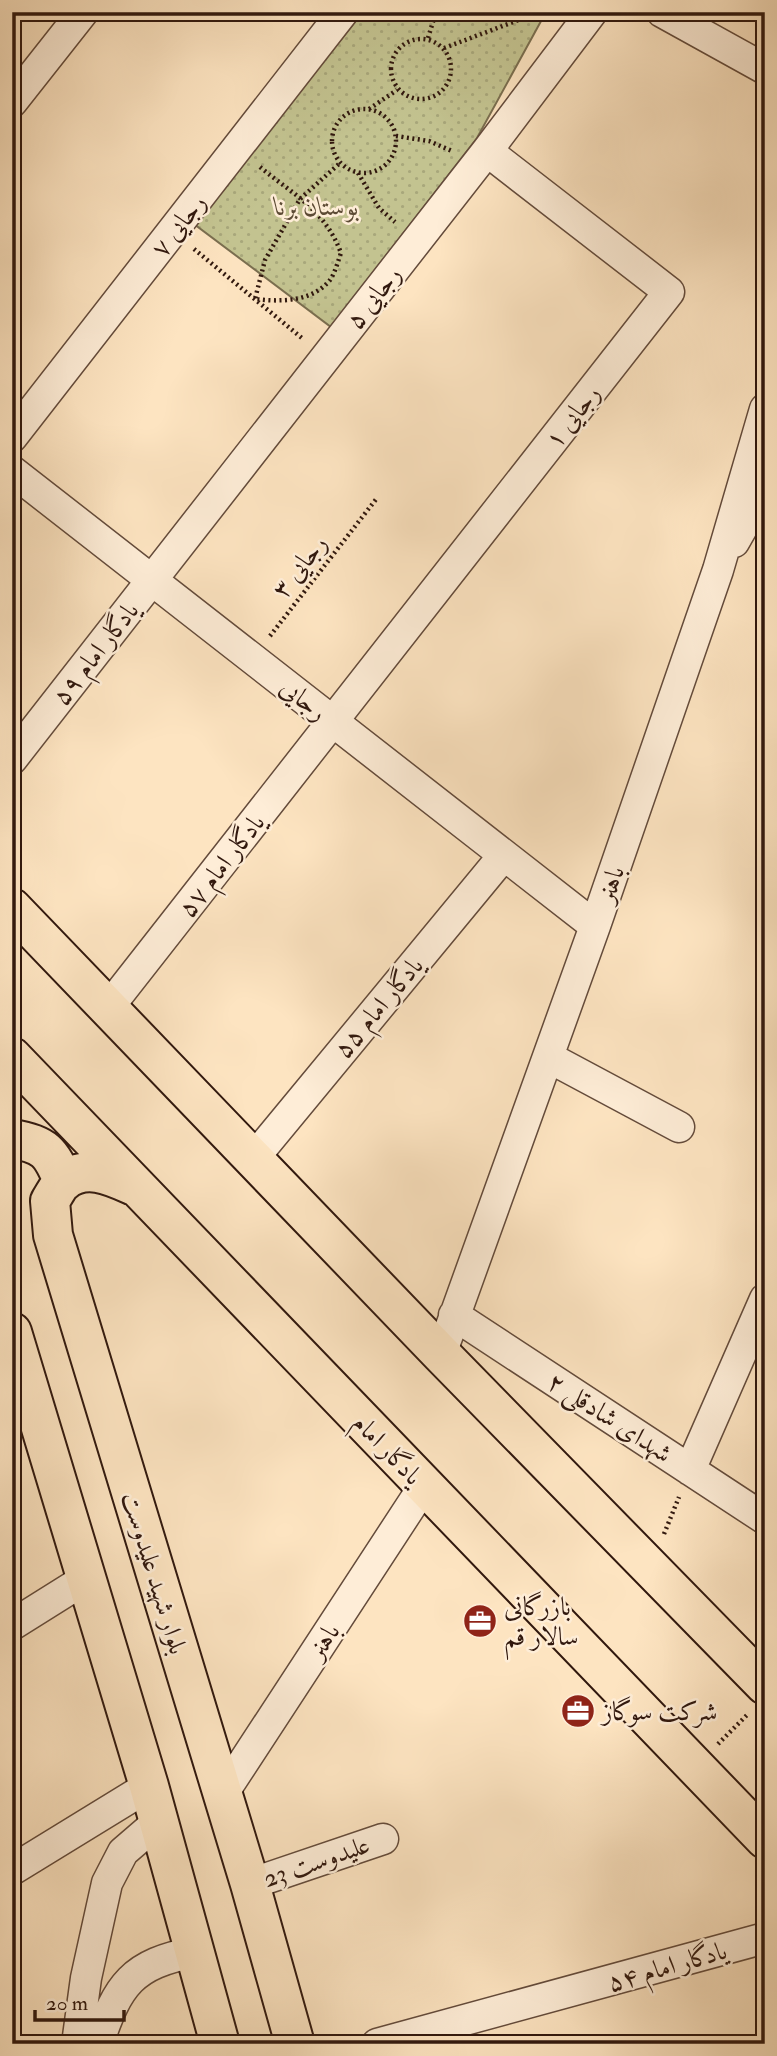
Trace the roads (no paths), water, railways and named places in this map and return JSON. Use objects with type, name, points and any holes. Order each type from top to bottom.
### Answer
[{"type":"main road","points":[[12,908],[440,1354],[650,1567],[760,1697]]},
{"type":"main road","name":"یادگار امام","points":[[12,1057],[765,1839]]},
{"type":"main road","points":[[12,1139],[36,1144],[45,1151],[54,1159],[63,1181],[87,1171],[107,1174],[139,1187]]},
{"type":"main road","name":"بلوار شهید علیدوست","points":[[63,1181],[50,1201],[53,1235],[250,1884],[295,2044]]},
{"type":"main road","points":[[12,1332],[21,1396],[87,1578],[154,1804],[220,2044]]},
{"type":"street","points":[[12,102],[83,12]]},
{"type":"street","name":"رجایی ۷","points":[[12,437],[343,12]]},
{"type":"street","name":"رجایی ۵","points":[[152,580],[592,12]]},
{"type":"street","points":[[662,12],[765,69]]},
{"type":"street","name":"رجایی ۱","points":[[333,722],[669,292],[482,156]]},
{"type":"street","name":"باهنر","points":[[440,1354],[595,926],[718,570],[765,409]]},
{"type":"street","name":"رجایی","points":[[12,471],[595,926]]},
{"type":"street","points":[[718,570],[746,521],[765,504]]},
{"type":"street","name":"یادگار امام ۵۹","points":[[12,759],[152,580]]},
{"type":"street","name":"یادگار امام ۵۷","points":[[108,1008],[333,722]]},
{"type":"street","name":"یادگار امام ۵۵","points":[[253,1158],[504,855]]},
{"type":"street","points":[[548,1057],[680,1127]]},
{"type":"street","points":[[691,1470],[765,1299]]},
{"type":"street","name":"شهدای شادقلی ۲","points":[[454,1315],[765,1519]]},
{"type":"street","name":"باهنر","points":[[222,1795],[424,1486]]},
{"type":"street","points":[[12,1625],[87,1578]]},
{"type":"street","points":[[12,1870],[154,1804]]},
{"type":"street","points":[[77,2044],[86,1979],[107,1883],[154,1804]]},
{"type":"street","name":"علیدوست 23","points":[[250,1884],[383,1839]]},
{"type":"street","name":"یادگار امام ۵۴","points":[[377,2044],[765,1938]]},
{"type":"street","points":[[98,2044],[104,2024],[120,1993],[135,1973],[155,1962],[195,1952]]},
{"type":"place","name":"بازرگانی سالار قم","points":[[480,1621]]},
{"type":"place","name":"شرکت سوگاز","points":[[578,1711]]},
{"type":"park label","name":"بوستان برنا","points":[[317,206]]}]
